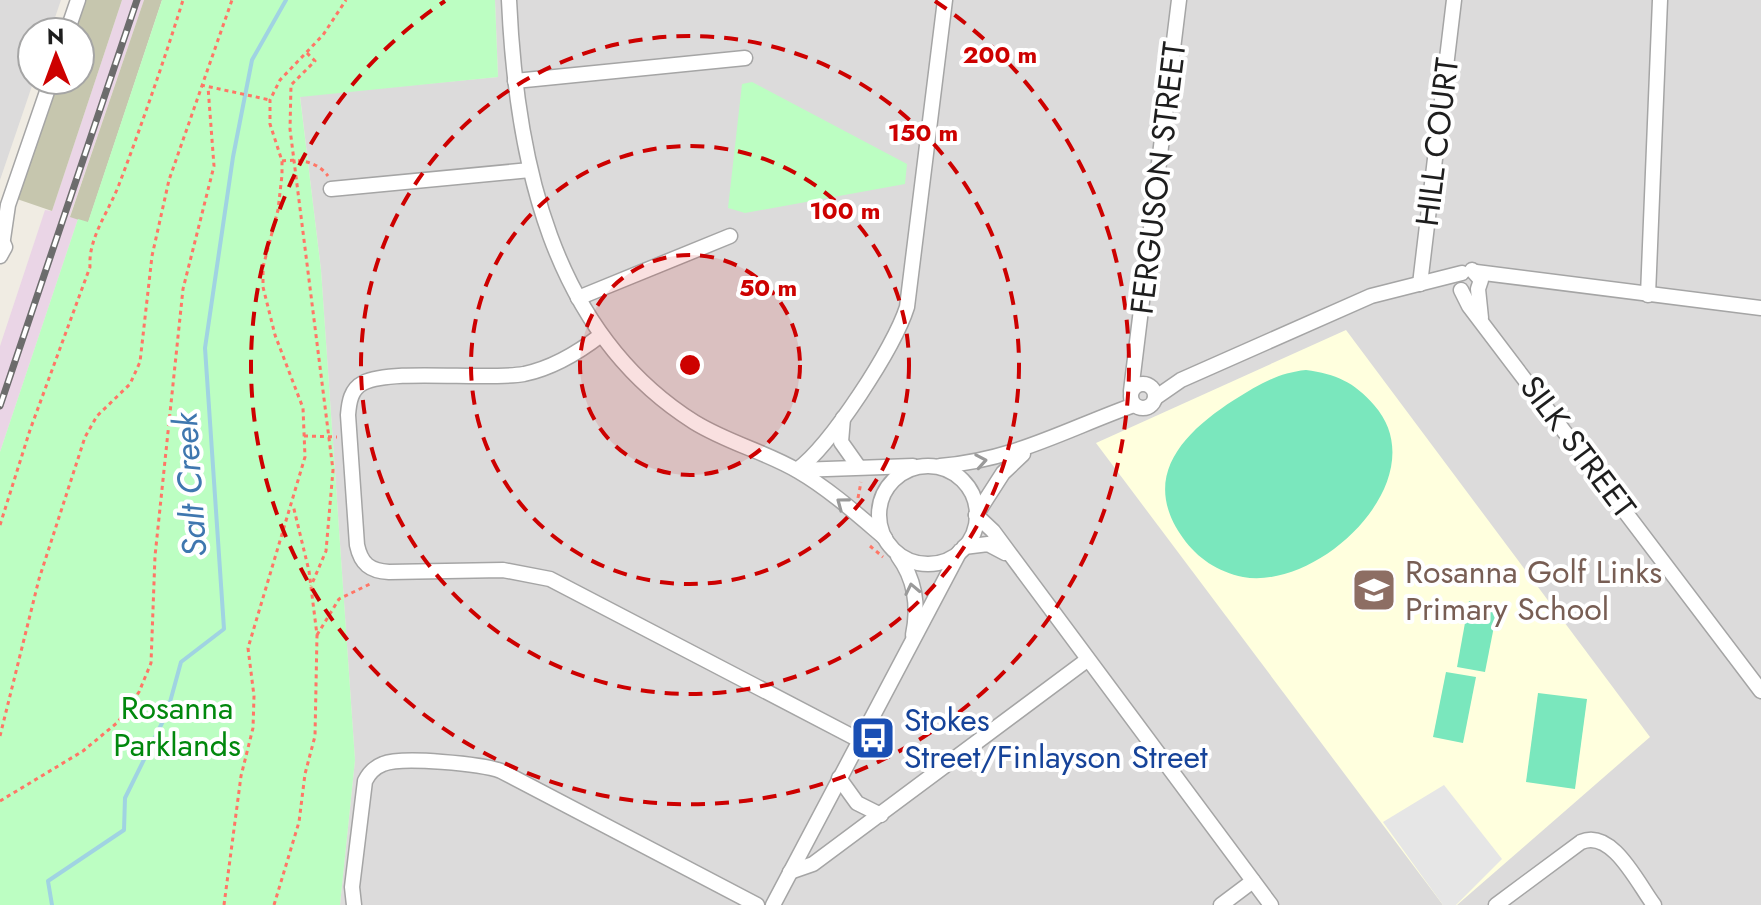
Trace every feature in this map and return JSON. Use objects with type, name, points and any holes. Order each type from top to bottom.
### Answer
[{"type":"street","points":[[509,0],[515,81],[530,170],[547,233],[578,298],[601,335],[646,383],[691,420],[725,440],[797,470],[903,556],[919,563],[945,560],[962,549],[988,544],[1014,562]]},
{"type":"street","points":[[797,470],[816,454],[844,414],[893,340],[907,307],[945,0]]},
{"type":"street","name":"FERGUSON STREET","points":[[1132,397],[1179,0]]},
{"type":"street","name":"HILL COURT","points":[[1420,284],[1454,0]]},
{"type":"street","points":[[1648,295],[1660,0]]},
{"type":"street","points":[[515,81],[745,58]]},
{"type":"street","points":[[0,256],[5,247],[1,238],[4,212],[45,96]]},
{"type":"street","points":[[331,189],[530,170]]},
{"type":"street","points":[[578,298],[730,236]]},
{"type":"street","points":[[797,470],[928,466],[991,459],[1029,449],[1109,414],[1132,397],[1181,380],[1351,304],[1420,284],[1515,279],[1761,308]]},
{"type":"street","name":"SILK STREET","points":[[1469,283],[1481,318],[1761,691]]},
{"type":"street","points":[[601,335],[566,358],[529,373],[365,382],[357,387],[348,405],[349,437],[357,545],[363,562],[376,571],[503,570],[550,579],[859,740]]},
{"type":"street","name":"FERGUSON STREET","points":[[1137,355],[1150,389]]},
{"type":"street","points":[[1132,397],[1149,407],[1150,389]]},
{"type":"street","points":[[844,414],[841,442],[858,466]]},
{"type":"street","points":[[976,515],[1007,468],[1029,449]]},
{"type":"street","points":[[773,905],[912,639],[932,610],[973,533],[976,515],[974,499],[963,481],[946,469],[928,466],[896,477],[883,495],[879,517],[887,541],[912,582],[916,612],[912,639]]},
{"type":"street","points":[[976,515],[989,526],[1271,905]]},
{"type":"street","points":[[790,872],[813,864],[1087,660]]},
{"type":"street","points":[[354,905],[352,887],[365,781],[376,768],[395,761],[479,765],[501,771],[757,905]]},
{"type":"street","points":[[839,778],[857,803],[881,815]]},
{"type":"street","points":[[1496,905],[1581,842],[1592,838],[1608,843],[1654,905]]},
{"type":"street","points":[[1221,905],[1253,881]]},
{"type":"path","points":[[0,525],[30,430],[90,267],[89,248],[119,184],[162,71],[183,0]]},
{"type":"path","points":[[0,736],[39,579],[85,437],[97,416],[130,384],[140,362],[157,231],[169,180],[232,0]]},
{"type":"path","points":[[224,905],[241,776],[253,728],[254,696],[248,648],[305,457],[303,408],[275,335],[263,287],[263,267],[278,210],[282,161],[270,124],[270,100],[280,80],[334,21],[346,0]]},
{"type":"path","points":[[307,53],[315,61],[291,85],[292,160],[328,437],[332,496],[326,551],[311,586]]},
{"type":"path","points":[[201,85],[235,95],[270,100]]},
{"type":"path","points":[[0,801],[83,751],[118,722],[139,692],[151,663],[155,556],[183,289],[214,166],[208,87]]},
{"type":"path","points":[[282,161],[292,160],[321,167],[328,173],[331,189]]},
{"type":"path","points":[[304,436],[349,437]]},
{"type":"path","points":[[274,905],[299,822],[305,774],[315,736],[317,635],[311,586],[293,505]]},
{"type":"path","points":[[866,542],[888,561]]},
{"type":"path","points":[[317,635],[339,599],[374,582],[376,571]]},
{"type":"shaded area","points":[[0,0],[61,0],[56,16],[16,16],[16,96],[29,96],[0,180]]},
{"type":"shaded area","points":[[86,0],[122,0],[96,78],[96,16],[80,16]]},
{"type":"shaded area","points":[[122,0],[144,0],[70,216],[78,219],[0,452],[0,346],[45,210],[52,211],[90,96],[96,96],[96,78]]},
{"type":"shaded area","points":[[144,0],[162,0],[88,223],[70,217]]},
{"type":"shaded area","points":[[495,0],[1761,0],[1761,905],[340,905],[355,760],[321,270],[300,96],[498,77]]},
{"type":"shaded area","points":[[52,96],[90,96],[52,211],[17,199]]},
{"type":"shaded area","name":"Rosanna Golf Links Primary School","points":[[1346,330],[1650,737],[1457,905],[1443,905],[1096,443]]},
{"type":"shaded area","points":[[1444,785],[1502,859],[1456,905],[1443,905],[1383,822]]},
{"type":"green space","name":"Rosanna Parklands","points":[[162,0],[495,0],[498,77],[300,97],[321,270],[355,760],[340,905],[0,905],[0,452],[78,219],[88,222]]},
{"type":"green space","points":[[752,82],[907,164],[905,184],[745,213],[728,208],[742,84]]},
{"type":"green space","points":[[1306,370],[1344,380],[1374,405],[1390,434],[1392,464],[1381,495],[1362,523],[1336,548],[1305,566],[1274,577],[1243,577],[1225,572],[1195,552],[1171,516],[1165,495],[1173,458],[1199,426],[1234,400],[1277,377]]},
{"type":"green space","points":[[1469,601],[1498,606],[1485,672],[1457,667]]},
{"type":"green space","points":[[1446,672],[1476,677],[1463,743],[1433,737]]},
{"type":"green space","points":[[1538,693],[1587,699],[1575,789],[1526,782]]},
{"type":"waterway","name":"Salt Creek","points":[[52,905],[48,881],[124,830],[125,798],[167,713],[181,662],[224,629],[205,348],[233,157],[252,60],[286,0]]},
{"type":"railway","points":[[0,406],[137,0]]},
{"type":"place","name":"Rosanna Golf Links Primary School","points":[[1374,590]]},
{"type":"place","name":"Stokes Street/Finlayson Street","points":[[873,738]]}]
